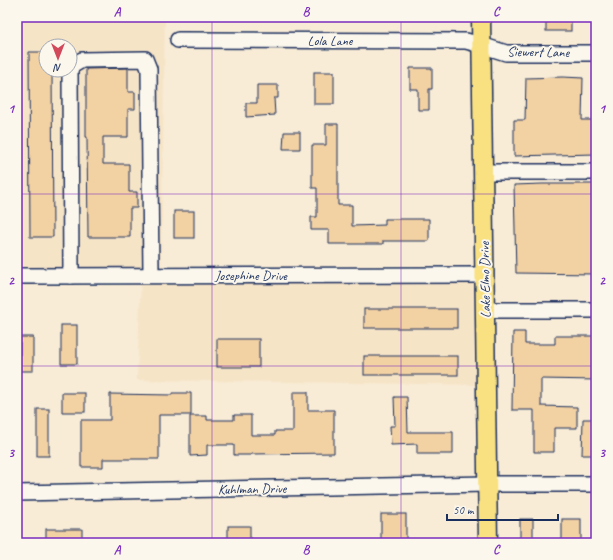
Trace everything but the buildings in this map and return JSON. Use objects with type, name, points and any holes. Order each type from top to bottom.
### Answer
[{"type":"main road","name":"Lake Elmo Drive","points":[[481,17],[488,543]]},
{"type":"street","name":"Lola Lane","points":[[178,40],[466,41],[481,45]]},
{"type":"street","name":"Siewert Lane","points":[[481,45],[506,53],[596,53]]},
{"type":"street","points":[[78,62],[82,60],[145,59],[149,69],[151,275]]},
{"type":"street","points":[[70,78],[71,276]]},
{"type":"street","points":[[484,172],[596,172]]},
{"type":"street","name":"Josephine Drive","points":[[17,276],[485,275]]},
{"type":"street","points":[[486,310],[596,310]]},
{"type":"street","name":"Kuhlman Drive","points":[[17,493],[488,484],[596,484]]},
{"type":"shaded area","points":[[17,17],[165,17],[161,275],[485,275],[487,385],[137,380],[141,275],[17,275]]}]
